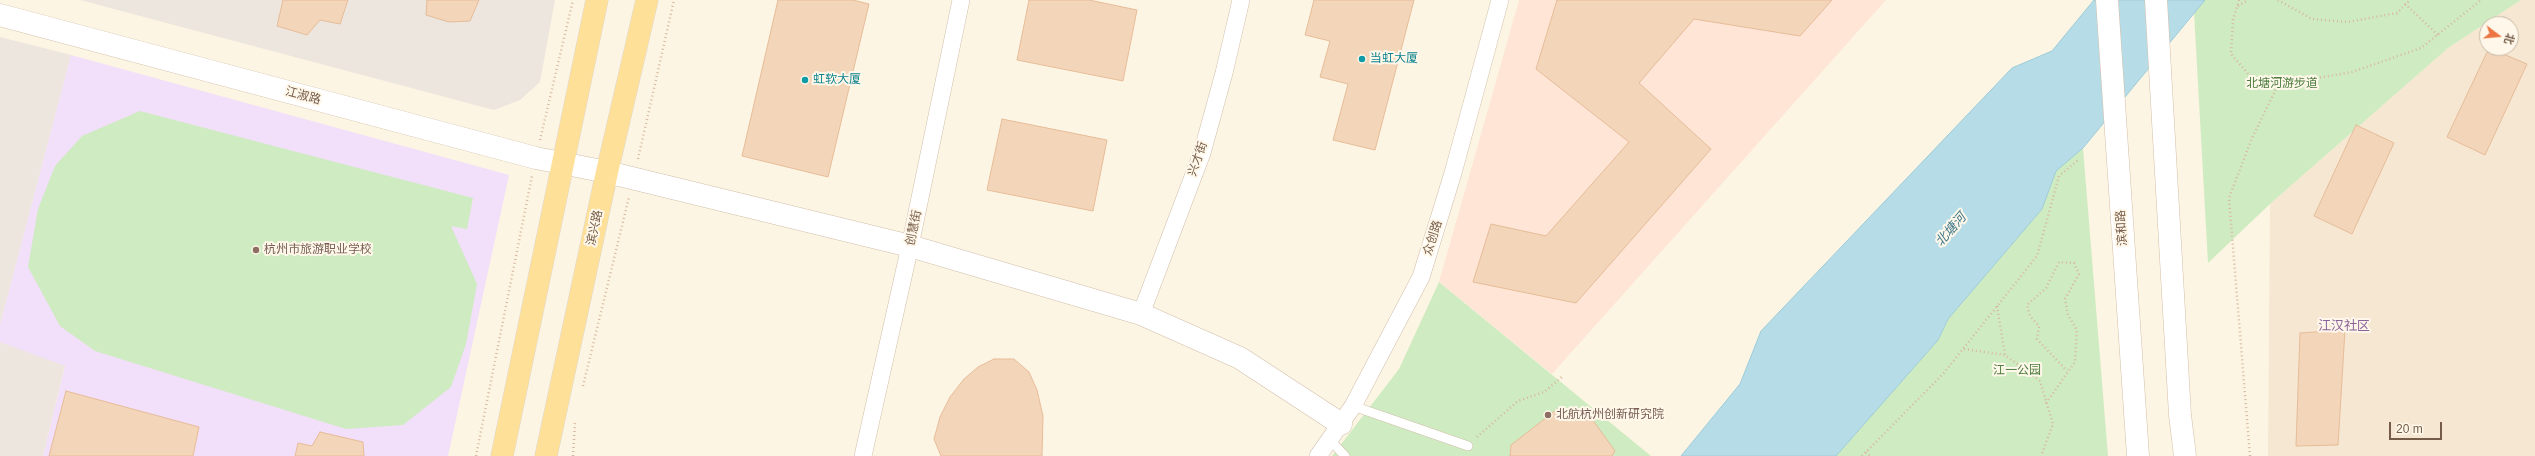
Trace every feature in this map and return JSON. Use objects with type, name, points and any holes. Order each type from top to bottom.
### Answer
[{"type":"main road","points":[[502,456],[597,0]]},
{"type":"main road","name":"滨兴路","points":[[546,456],[607,172],[647,0]]},
{"type":"street","name":"创慧街","points":[[863,456],[910,246],[961,0]]},
{"type":"street","name":"兴才街","points":[[1141,314],[1202,152],[1224,73],[1241,0]]},
{"type":"street","name":"众创路","points":[[1318,456],[1353,406],[1420,277],[1453,173],[1500,0]]},
{"type":"street","name":"滨和路","points":[[2107,0],[2138,456]]},
{"type":"street","points":[[2156,0],[2180,415],[2185,456]]},
{"type":"street","name":"江淑路","points":[[0,15],[536,158],[634,178],[910,246],[1141,314],[1240,358],[1335,432]]},
{"type":"lane","points":[[1353,406],[1468,446]]},
{"type":"lane","points":[[1335,432],[1345,456]]},
{"type":"path","points":[[476,456],[536,158],[573,0]]},
{"type":"path","points":[[582,388],[634,178],[674,0]]},
{"type":"path","points":[[2239,0],[2233,20],[2231,54],[2250,76],[2278,85],[2352,72],[2421,48],[2481,0]]},
{"type":"path","points":[[2237,6],[2248,0]]},
{"type":"path","points":[[2278,0],[2312,19],[2348,22],[2397,13],[2410,0]]},
{"type":"path","points":[[2406,4],[2438,35]]},
{"type":"path","points":[[2250,456],[2229,198],[2252,138],[2278,85]]},
{"type":"path","points":[[1862,456],[1943,374],[2037,256],[2059,176],[2078,160]]},
{"type":"path","points":[[2046,403],[2067,371],[2075,362],[2077,330],[2068,315],[2066,299],[2079,274],[2074,263],[2059,262],[2046,288],[2027,305],[2030,316],[2039,326],[2037,339],[2067,371]]},
{"type":"path","points":[[1997,306],[2005,355]]},
{"type":"path","points":[[1963,349],[2005,355],[2040,381],[2052,424],[2041,456]]},
{"type":"path","points":[[1468,446],[1518,401],[1544,392],[1562,377]]},
{"type":"path","points":[[573,456],[575,419]]},
{"type":"path","points":[[1866,452],[1870,456]]},
{"type":"shaded area","points":[[80,0],[555,0],[540,82],[520,100],[494,110]]},
{"type":"shaded area","points":[[1519,0],[1886,0],[1552,374],[1439,282]]},
{"type":"shaded area","points":[[2521,0],[2535,0],[2535,456],[2268,456],[2270,204],[2448,48],[2479,28],[2479,56],[2519,56],[2519,16],[2497,16]]},
{"type":"shaded area","points":[[0,37],[71,55],[0,325]]},
{"type":"shaded area","name":"杭州市旅游职业学校","points":[[71,55],[509,175],[448,456],[43,456],[65,366],[0,342],[0,325]]},
{"type":"shaded area","points":[[0,342],[65,365],[43,456],[0,456]]},
{"type":"green space","name":"北塘河游步道","points":[[2205,0],[2521,0],[2497,16],[2479,16],[2479,28],[2448,48],[2270,204],[2208,263],[2194,12]]},
{"type":"green space","name":"杭州市旅游职业学校","points":[[140,111],[473,198],[467,229],[451,226],[477,284],[466,344],[451,387],[403,425],[346,429],[95,351],[60,326],[28,267],[38,209],[55,166],[82,136]]},
{"type":"green space","name":"江一公园","points":[[2083,148],[2108,456],[1836,456],[1938,340],[1948,319],[2042,209],[2056,171]]},
{"type":"green space","points":[[1439,282],[1651,456],[1332,456],[1399,369]]},
{"type":"water","name":"北塘河","points":[[2094,0],[2205,0],[2083,148],[2056,171],[2042,209],[1948,319],[1938,340],[1836,456],[1681,456],[1740,384],[1761,331],[2012,68],[2052,51]]},
{"type":"building","points":[[283,0],[348,0],[340,24],[320,20],[307,35],[277,26]]},
{"type":"building","points":[[427,0],[479,0],[470,21],[449,22],[426,15]]},
{"type":"building","name":"虹软大厦","points":[[778,0],[853,0],[869,4],[828,177],[742,156]]},
{"type":"building","points":[[1029,0],[1089,0],[1137,10],[1123,81],[1017,60]]},
{"type":"building","name":"当虹大厦","points":[[1314,0],[1414,0],[1375,150],[1333,140],[1348,84],[1320,77],[1330,41],[1305,35]]},
{"type":"building","points":[[1557,0],[1832,0],[1800,36],[1694,19],[1639,83],[1711,149],[1576,303],[1473,282],[1491,224],[1546,236],[1629,142],[1536,69]]},
{"type":"building","points":[[2485,56],[2508,56],[2527,64],[2485,155],[2447,137]]},
{"type":"building","points":[[1002,119],[1107,140],[1093,211],[987,190]]},
{"type":"building","points":[[2356,125],[2394,143],[2352,234],[2314,216]]},
{"type":"building","points":[[2345,330],[2338,445],[2296,446],[2300,333]]},
{"type":"building","points":[[994,359],[1014,359],[1029,372],[1037,390],[1043,416],[1042,456],[941,456],[934,439],[940,417],[950,397],[964,379],[978,367]]},
{"type":"building","points":[[66,391],[199,427],[193,456],[49,456]]},
{"type":"building","points":[[1560,407],[1592,419],[1615,451],[1612,456],[1510,456],[1511,445]]},
{"type":"building","points":[[320,432],[363,442],[364,456],[295,456],[298,443],[312,446]]},
{"type":"place","name":"当虹大厦","points":[[1362,59]]},
{"type":"place","name":"虹软大厦","points":[[805,80]]},
{"type":"place","name":"杭州市旅游职业学校","points":[[256,250]]},
{"type":"place","name":"北航杭州创新研究院","points":[[1548,415]]},
{"type":"district","name":"江汉社区","points":[[2344,326]]}]
